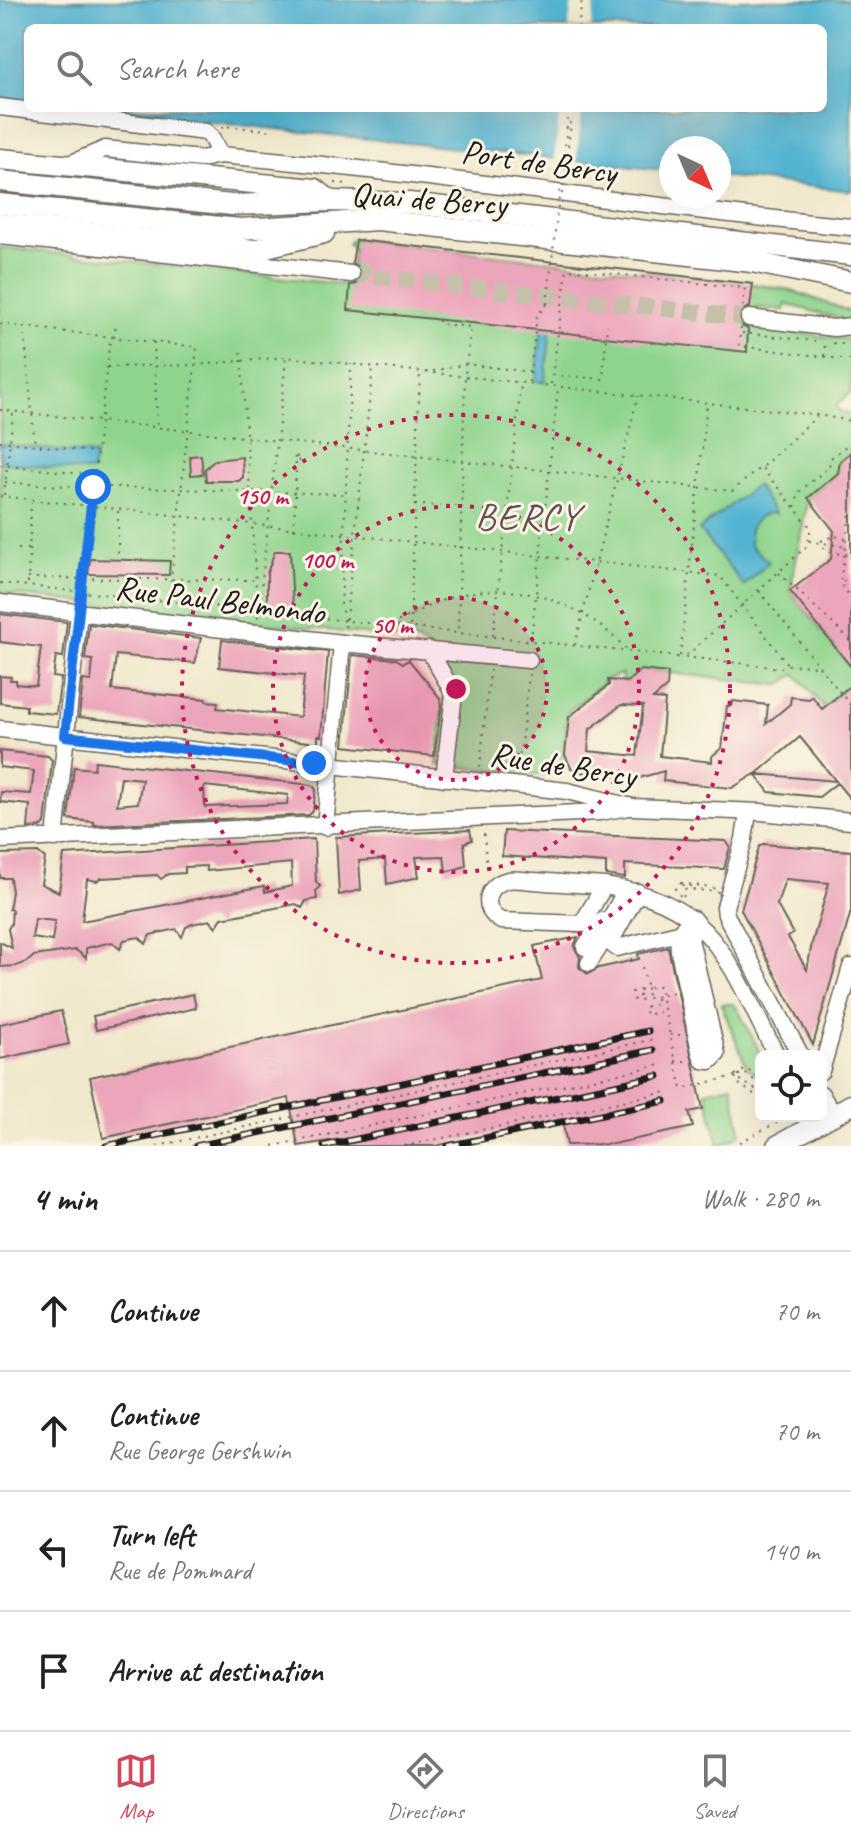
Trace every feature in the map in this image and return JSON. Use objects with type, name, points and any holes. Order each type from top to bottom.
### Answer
[{"type":"main road","points":[[0,159],[315,189],[330,201]]},
{"type":"main road","name":"Quai de Bercy","points":[[0,181],[218,205],[330,201],[409,203],[851,255]]},
{"type":"main road","name":"Quai de Bercy","points":[[0,204],[240,229],[378,220],[752,262],[851,282]]},
{"type":"main road","points":[[0,224],[254,250],[378,220]]},
{"type":"main road","points":[[779,268],[851,297]]},
{"type":"main road","points":[[777,1146],[811,1122]]},
{"type":"street","points":[[0,107],[24,110]]},
{"type":"street","points":[[41,112],[206,132],[220,155]]},
{"type":"street","name":"Port de Bercy","points":[[67,165],[105,149],[201,159],[220,155],[338,165],[641,205],[851,227]]},
{"type":"street","points":[[0,236],[351,274]]},
{"type":"street","points":[[749,318],[834,328],[851,326]]},
{"type":"street","name":"Rue Paul Belmondo","points":[[0,603],[342,643],[529,660]]},
{"type":"street","points":[[55,838],[79,613]]},
{"type":"street","points":[[325,827],[342,643]]},
{"type":"street","points":[[429,650],[454,694],[444,778]]},
{"type":"street","name":"Rue de Bercy","points":[[0,729],[517,785],[590,795],[632,807],[761,812],[851,821]]},
{"type":"street","points":[[0,840],[325,827],[600,812],[632,807]]},
{"type":"street","points":[[748,813],[725,907],[726,915],[798,1050]]},
{"type":"street","points":[[623,889],[582,924],[501,921],[494,917],[488,906],[488,895],[494,887],[509,880],[623,889],[668,904],[695,921],[720,948],[774,1050]]},
{"type":"street","points":[[623,889],[612,939],[617,948],[678,933],[695,921]]},
{"type":"street","points":[[623,889],[601,948],[586,952],[623,889]]},
{"type":"street","points":[[678,933],[700,1051],[703,1060],[710,1061],[717,1054],[690,939],[695,921]]},
{"type":"street","points":[[827,1050],[851,967]]},
{"type":"path","points":[[579,24],[582,0]]},
{"type":"path","points":[[529,383],[537,316],[547,304],[568,112]]},
{"type":"path","points":[[562,194],[571,123],[567,123]]},
{"type":"path","points":[[223,134],[223,126],[269,130]]},
{"type":"path","points":[[551,386],[567,269],[745,288],[739,346],[824,354],[851,360]]},
{"type":"path","points":[[439,320],[439,324],[471,327],[465,375],[458,633]]},
{"type":"path","points":[[0,324],[197,347],[169,601]]},
{"type":"path","points":[[552,375],[603,379],[607,325]]},
{"type":"path","points":[[79,613],[107,367],[116,326]]},
{"type":"path","points":[[24,327],[35,445]]},
{"type":"path","points":[[740,333],[851,345]]},
{"type":"path","points":[[154,342],[158,428]]},
{"type":"path","points":[[824,354],[825,344]]},
{"type":"path","points":[[241,352],[245,464],[258,611]]},
{"type":"path","points":[[107,367],[196,365],[286,357],[851,421]]},
{"type":"path","points":[[258,611],[286,357]]},
{"type":"path","points":[[346,621],[341,609],[351,364]]},
{"type":"path","points":[[430,372],[467,364],[530,372]]},
{"type":"path","points":[[342,643],[373,366]]},
{"type":"path","points":[[410,627],[420,371]]},
{"type":"path","points":[[478,781],[522,382]]},
{"type":"path","points":[[517,785],[558,387]]},
{"type":"path","points":[[575,645],[638,395]]},
{"type":"path","points":[[679,657],[707,403]]},
{"type":"path","points":[[0,410],[732,491],[818,415]]},
{"type":"path","points":[[13,412],[2,496],[720,576],[788,665]]},
{"type":"path","points":[[0,441],[97,452]]},
{"type":"path","points":[[794,508],[799,492],[829,467],[831,458],[851,442]]},
{"type":"path","points":[[294,529],[296,462]]},
{"type":"path","points":[[0,465],[95,475]]},
{"type":"path","points":[[685,657],[806,547],[811,528],[761,467]]},
{"type":"path","points":[[5,482],[344,494]]},
{"type":"path","points":[[28,586],[31,501]]},
{"type":"path","points":[[415,505],[461,506]]},
{"type":"path","points":[[851,508],[840,584],[851,597]]},
{"type":"path","points":[[118,510],[118,560]]},
{"type":"path","points":[[817,542],[833,536],[851,539]]},
{"type":"path","points":[[808,541],[843,546]]},
{"type":"path","points":[[817,542],[831,553],[851,555]]},
{"type":"path","points":[[18,549],[29,549]]},
{"type":"path","points":[[778,572],[851,641]]},
{"type":"path","points":[[840,584],[851,575]]},
{"type":"path","points":[[28,578],[254,580]]},
{"type":"path","points":[[0,583],[781,668],[788,665],[818,666]]},
{"type":"path","points":[[390,625],[459,595],[498,590],[535,594],[583,613],[613,635],[628,652]]},
{"type":"path","points":[[758,590],[851,706]]},
{"type":"path","points":[[484,832],[486,859],[491,873]]},
{"type":"path","points":[[681,884],[713,890],[685,889],[683,899],[675,889],[681,884]]},
{"type":"path","points":[[642,967],[649,994],[638,996],[644,995],[645,999]]},
{"type":"path","points":[[674,993],[656,996],[634,1001],[632,992],[659,986],[664,1010],[670,1035],[675,1061],[682,1089],[746,1074],[755,1081]]},
{"type":"path","points":[[656,996],[657,1004],[644,1007],[646,1015],[664,1010]]},
{"type":"path","points":[[670,1035],[688,1033]]},
{"type":"path","points":[[157,1146],[655,1039]]},
{"type":"path","points":[[675,1061],[694,1060]]},
{"type":"path","points":[[273,1146],[661,1065]]},
{"type":"path","points":[[734,1076],[747,1069],[755,1075]]},
{"type":"path","points":[[734,1076],[755,1089]]},
{"type":"path","points":[[734,1076],[739,1084],[755,1095]]},
{"type":"path","points":[[404,1146],[666,1092]]},
{"type":"path","points":[[733,1146],[778,1122]]},
{"type":"green space","points":[[352,239],[752,284],[790,290],[851,312],[851,320],[844,320],[786,304],[784,310],[757,308],[756,314],[750,314],[749,327],[851,340],[851,392],[837,405],[839,411],[851,414],[851,452],[840,461],[838,473],[808,498],[790,591],[851,667],[851,685],[824,707],[796,674],[780,685],[641,670],[627,682],[622,682],[622,674],[608,679],[568,711],[560,776],[437,765],[447,659],[414,640],[0,593],[0,247],[349,285],[353,250],[348,243]]},
{"type":"green space","points":[[721,1004],[733,1004],[737,1008],[759,1050],[755,1050],[755,1073],[747,1067]]},
{"type":"green space","points":[[732,1085],[741,1131],[719,1146],[706,1091]]},
{"type":"water","points":[[0,0],[851,0],[851,191],[731,177],[731,136],[659,136],[659,170],[118,112],[827,112],[827,24],[24,24],[24,102],[0,99]]},
{"type":"water","points":[[542,325],[551,326],[545,382],[536,381]]},
{"type":"water","points":[[0,444],[95,455],[92,472],[0,462]]},
{"type":"water","points":[[756,485],[775,514],[760,517],[750,529],[750,545],[769,562],[744,586],[699,530]]},
{"type":"pier","points":[[572,0],[595,0],[592,24],[569,24]]},
{"type":"pier","points":[[560,112],[582,112],[576,164],[554,162]]},
{"type":"building","points":[[356,240],[753,284],[750,307],[741,311],[738,318],[742,326],[748,329],[747,352],[348,310],[350,285],[356,284],[362,276],[361,269],[352,263]]},
{"type":"building","points":[[851,452],[851,667],[790,591],[831,559],[834,531],[808,498],[838,473],[840,461]]},
{"type":"building","points":[[201,455],[203,474],[191,475],[190,456]]},
{"type":"building","points":[[242,457],[243,477],[239,481],[206,481],[205,469],[215,460]]},
{"type":"building","points":[[275,551],[290,551],[293,607],[267,608],[267,573]]},
{"type":"building","points":[[90,559],[170,561],[169,575],[88,574]]},
{"type":"building","points":[[0,614],[67,622],[63,657],[56,656],[53,677],[61,678],[56,714],[26,711],[26,706],[0,703],[0,676],[11,677],[10,680],[16,680],[16,684],[36,686],[41,647],[0,642]]},
{"type":"building","points":[[89,624],[201,638],[195,663],[116,655],[112,690],[206,699],[218,702],[217,708],[300,717],[304,676],[219,667],[222,640],[328,652],[318,743],[79,717],[83,680],[91,681],[93,660],[85,659]]},
{"type":"building","points":[[352,655],[396,659],[403,663],[409,660],[440,698],[434,756],[344,746]]},
{"type":"building","points":[[641,670],[668,673],[667,687],[653,699],[665,700],[660,756],[712,762],[712,756],[722,748],[727,706],[732,706],[733,701],[768,705],[766,724],[790,704],[791,697],[809,699],[812,696],[822,709],[851,685],[851,800],[837,783],[819,797],[769,792],[755,774],[732,788],[663,781],[664,771],[639,778],[579,772],[571,768],[565,755],[569,717],[609,685],[608,680],[627,682]],"holes":[[[621,705],[643,706],[637,756],[588,751],[590,729]],[[800,737],[836,781],[756,774]]]},
{"type":"building","points":[[0,751],[48,756],[52,760],[45,823],[41,827],[28,828],[30,805],[0,802],[1,792],[31,794],[34,771],[0,767]]},
{"type":"building","points":[[95,761],[312,785],[316,789],[313,811],[309,815],[94,825],[94,822],[68,819],[74,767],[94,769]],"holes":[[[121,777],[142,779],[138,803],[117,805]],[[204,786],[288,795],[287,804],[205,807]]]},
{"type":"building","points":[[470,830],[472,840],[464,843],[466,866],[446,872],[444,856],[416,857],[419,877],[387,884],[385,859],[359,861],[361,890],[339,895],[336,837]]},
{"type":"building","points":[[504,831],[726,841],[730,847],[724,869],[625,864],[625,878],[606,875],[606,863],[502,856]]},
{"type":"building","points":[[314,839],[316,882],[320,886],[316,891],[317,899],[306,901],[302,908],[296,904],[222,918],[216,927],[210,920],[192,924],[186,927],[182,937],[176,929],[150,935],[146,944],[139,937],[124,940],[120,949],[112,942],[86,948],[86,958],[76,950],[34,956],[16,966],[0,967],[0,942],[12,948],[8,929],[11,924],[12,910],[9,909],[12,892],[10,878],[0,878],[0,854],[39,853],[45,858],[41,884],[59,892],[64,855]],"holes":[[[291,863],[292,886],[265,892],[264,886],[82,921],[87,879],[97,881],[101,878],[157,875],[161,879],[168,874],[185,873],[185,867],[206,866],[207,871]],[[35,919],[55,921],[52,941],[32,938]]]},
{"type":"building","points":[[763,844],[851,851],[851,911],[813,1045],[741,910],[759,847]],"holes":[[[785,879],[829,883],[812,943],[807,970],[788,937],[793,934],[777,905]]]},
{"type":"building","points":[[578,937],[574,947],[580,957],[579,967],[588,974],[599,968],[639,959],[638,954],[668,947],[703,1109],[689,1112],[693,1127],[613,1144],[567,1145],[562,1119],[435,1146],[341,1146],[341,1139],[298,1146],[289,1098],[103,1138],[90,1077],[542,980],[534,946]]},
{"type":"building","points":[[193,994],[196,1008],[96,1030],[93,1016]]},
{"type":"building","points":[[61,1011],[69,1044],[0,1059],[0,1024]]},
{"type":"tunnel","points":[[351,274],[749,318]]},
{"type":"railway","points":[[106,1146],[648,1031]]},
{"type":"railway","points":[[196,1146],[653,1050]]},
{"type":"railway","points":[[324,1146],[658,1076]]},
{"type":"railway","points":[[448,1146],[665,1101]]},
{"type":"district","name":"BERCY","points":[[528,516]]},
{"type":"route","points":[[93,487],[65,736],[314,763]]}]
